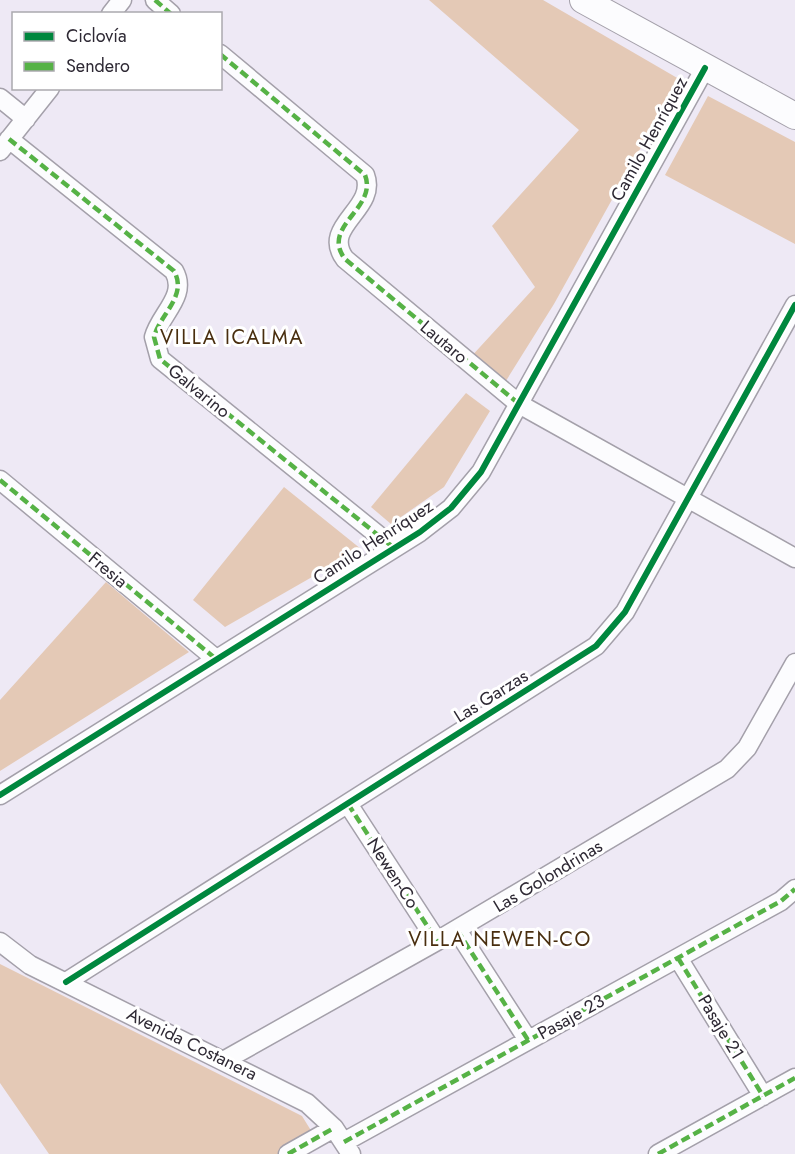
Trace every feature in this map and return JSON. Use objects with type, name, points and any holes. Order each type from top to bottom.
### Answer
[{"type":"main road","points":[[583,0],[795,116]]},
{"type":"street","points":[[113,12],[122,0]]},
{"type":"street","points":[[155,0],[169,12]]},
{"type":"street","name":"Lautaro","points":[[222,56],[365,176],[368,183],[367,195],[342,228],[338,239],[340,253],[345,259],[519,404],[795,558]]},
{"type":"street","name":"Camilo Henríquez","points":[[0,795],[436,521],[466,492],[481,472],[705,68]]},
{"type":"street","points":[[5,145],[48,90]]},
{"type":"street","points":[[0,98],[26,119]]},
{"type":"street","name":"Galvarino","points":[[5,145],[174,271],[178,283],[177,296],[154,337],[160,359],[394,548]]},
{"type":"street","name":"Las Garzas","points":[[66,981],[596,646],[625,612],[795,304]]},
{"type":"street","name":"Fresia","points":[[0,480],[216,659]]},
{"type":"street","name":"Las Golondrinas","points":[[225,1060],[457,930],[727,769],[747,748],[795,663]]},
{"type":"street","name":"Newen-Co","points":[[348,804],[437,941]]},
{"type":"street","name":"Pasaje 23","points":[[288,1154],[343,1141],[782,901],[795,889]]},
{"type":"street","points":[[457,930],[528,1040]]},
{"type":"street","name":"Avenida Costanera","points":[[0,942],[16,955],[307,1103],[343,1141]]},
{"type":"street","name":"Pasaje 21","points":[[678,958],[763,1096]]},
{"type":"street","points":[[658,1154],[795,1078]]},
{"type":"shaded area","points":[[429,0],[543,0],[679,79],[554,304],[504,384],[469,359],[535,287],[492,226],[579,130]]},
{"type":"shaded area","points":[[708,96],[795,142],[795,244],[665,175]]},
{"type":"shaded area","points":[[466,393],[490,411],[444,487],[391,524],[371,507]]},
{"type":"shaded area","points":[[284,487],[361,549],[225,627],[193,600]]},
{"type":"shaded area","points":[[106,582],[189,652],[0,771],[0,700]]},
{"type":"shaded area","points":[[0,964],[302,1116],[320,1145],[306,1154],[49,1154],[0,1083]]},
{"type":"marked path","points":[[155,0],[169,12]]},
{"type":"marked path","points":[[222,56],[365,175],[367,187],[364,198],[339,237],[339,247],[345,259],[519,404]]},
{"type":"marked path","points":[[9,139],[174,271],[178,289],[154,337],[160,359],[394,548]]},
{"type":"marked path","points":[[0,480],[216,659]]},
{"type":"marked path","points":[[348,804],[437,941]]},
{"type":"marked path","points":[[344,1142],[781,901],[795,889]]},
{"type":"marked path","points":[[457,930],[528,1040]]},
{"type":"marked path","points":[[678,958],[763,1096]]},
{"type":"marked path","points":[[658,1154],[795,1078]]},
{"type":"marked path","points":[[288,1154],[334,1128]]},
{"type":"cycle path","points":[[0,795],[420,532],[451,508],[481,472],[705,68]]},
{"type":"cycle path","points":[[66,982],[596,646],[625,612],[795,305]]},
{"type":"district","name":"VILLA ICALMA","points":[[232,337]]},
{"type":"district","name":"VILLA NEWEN-CO","points":[[500,939]]}]
